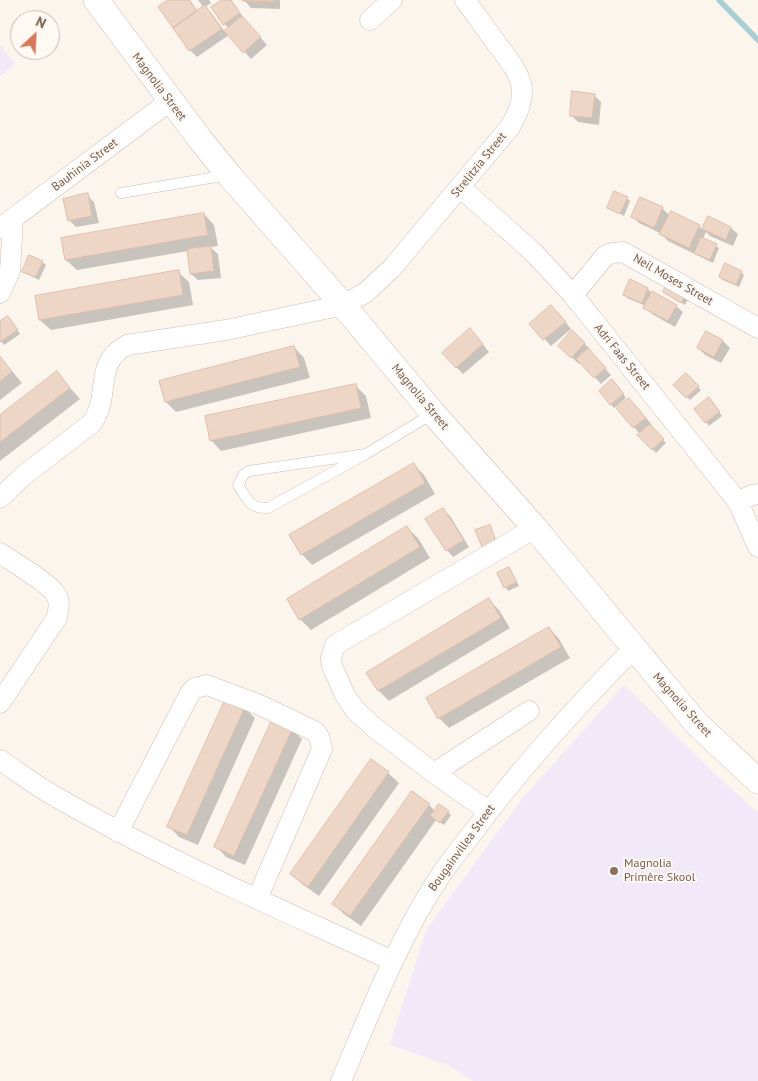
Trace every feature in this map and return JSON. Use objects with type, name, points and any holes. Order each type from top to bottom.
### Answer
[{"type":"street","name":"Magnolia Street","points":[[96,0],[198,138],[343,305],[433,413],[535,528],[697,724],[758,781]]},
{"type":"street","points":[[370,20],[392,0]]},
{"type":"street","name":"Strelitzia Street","points":[[0,498],[22,476],[92,423],[98,415],[101,406],[107,364],[118,350],[127,345],[226,330],[343,305],[365,293],[380,281],[510,127],[521,105],[522,95],[518,73],[465,0]]},
{"type":"street","name":"Bauhinia Street","points":[[6,224],[170,101]]},
{"type":"street","name":"Adri Faas Street","points":[[460,188],[533,252],[573,295],[738,502],[758,547]]},
{"type":"street","points":[[0,293],[10,271],[6,224]]},
{"type":"street","name":"Neil Moses Street","points":[[573,295],[605,256],[623,252],[758,328]]},
{"type":"street","points":[[738,502],[758,494]]},
{"type":"street","points":[[488,811],[434,774],[376,729],[355,710],[345,695],[332,666],[333,651],[335,645],[535,528]]},
{"type":"street","points":[[0,553],[48,586],[55,593],[59,603],[56,619],[0,703]]},
{"type":"street","name":"Bougainvillea Street","points":[[341,1081],[393,961],[442,874],[488,811],[593,689],[633,648]]},
{"type":"street","points":[[118,832],[190,693],[195,688],[208,685],[316,732],[322,749],[257,899]]},
{"type":"street","points":[[434,774],[529,712]]},
{"type":"street","points":[[0,760],[49,793],[118,832],[257,899],[393,961]]},
{"type":"lane","points":[[121,193],[230,175]]},
{"type":"lane","points":[[366,454],[249,471],[244,474],[238,484],[251,505],[257,508],[268,508],[366,454],[433,413]]},
{"type":"shaded area","points":[[0,44],[10,60],[15,64],[0,76]]},
{"type":"shaded area","name":"Magnolia Primêre Skool","points":[[624,685],[730,788],[758,812],[758,1081],[473,1081],[448,1065],[390,1045],[426,930],[522,799]]},
{"type":"building","points":[[168,0],[189,0],[197,11],[173,28],[158,7]]},
{"type":"building","points":[[222,0],[231,0],[240,13],[223,25],[211,7]]},
{"type":"building","points":[[274,0],[274,2],[243,1]]},
{"type":"building","points":[[205,5],[222,29],[189,51],[173,28]]},
{"type":"building","points":[[242,16],[261,37],[243,53],[224,31]]},
{"type":"building","points":[[572,91],[595,94],[592,118],[570,116]]},
{"type":"building","points":[[614,191],[628,197],[620,214],[607,208]]},
{"type":"building","points":[[88,193],[92,216],[68,221],[63,199]]},
{"type":"building","points":[[640,197],[663,207],[654,228],[631,217]]},
{"type":"building","points":[[671,211],[700,225],[689,248],[659,234]]},
{"type":"building","points":[[204,213],[208,235],[65,260],[61,238]]},
{"type":"building","points":[[708,216],[731,227],[726,240],[702,229]]},
{"type":"building","points":[[701,237],[717,244],[710,260],[694,253]]},
{"type":"building","points":[[211,246],[214,271],[190,274],[187,249]]},
{"type":"building","points":[[29,255],[43,261],[36,277],[22,272]]},
{"type":"building","points":[[725,263],[742,271],[736,285],[719,277]]},
{"type":"building","points":[[179,270],[183,295],[39,320],[35,296]]},
{"type":"building","points":[[630,279],[648,288],[642,303],[623,295]]},
{"type":"building","points":[[667,284],[686,295],[681,303],[663,292]]},
{"type":"building","points":[[652,291],[677,305],[668,321],[643,308]]},
{"type":"building","points":[[551,305],[566,322],[543,340],[529,324]]},
{"type":"building","points":[[8,316],[18,330],[0,342],[0,321]]},
{"type":"building","points":[[470,328],[483,344],[456,368],[442,353]]},
{"type":"building","points":[[572,330],[585,343],[571,358],[558,346]]},
{"type":"building","points":[[706,331],[723,340],[714,357],[697,348]]},
{"type":"building","points":[[294,346],[300,367],[165,402],[159,381]]},
{"type":"building","points":[[588,348],[606,368],[594,378],[576,359]]},
{"type":"building","points":[[0,356],[12,372],[0,381]]},
{"type":"building","points":[[57,371],[70,388],[0,442],[0,415]]},
{"type":"building","points":[[686,373],[699,386],[686,398],[673,385]]},
{"type":"building","points":[[612,379],[624,394],[610,405],[599,391]]},
{"type":"building","points":[[356,384],[361,408],[210,441],[205,416]]},
{"type":"building","points":[[709,397],[720,412],[705,423],[694,409]]},
{"type":"building","points":[[629,398],[646,418],[633,428],[616,408]]},
{"type":"building","points":[[650,424],[664,439],[652,450],[637,435]]},
{"type":"building","points":[[414,463],[425,483],[301,555],[289,535]]},
{"type":"building","points":[[443,508],[464,540],[446,551],[425,519]]},
{"type":"building","points":[[490,525],[496,541],[482,547],[475,530]]},
{"type":"building","points":[[407,526],[420,547],[299,620],[287,599]]},
{"type":"building","points":[[509,567],[517,582],[504,588],[497,573]]},
{"type":"building","points":[[489,598],[501,618],[378,691],[366,673]]},
{"type":"building","points":[[549,627],[561,647],[438,719],[426,698]]},
{"type":"building","points":[[226,698],[245,707],[187,835],[167,827]]},
{"type":"building","points":[[273,718],[293,728],[234,856],[214,847]]},
{"type":"building","points":[[371,759],[389,772],[308,887],[290,874]]},
{"type":"building","points":[[412,791],[430,804],[350,916],[332,904]]},
{"type":"building","points":[[439,804],[449,811],[440,823],[430,816]]},
{"type":"waterway","points":[[719,0],[758,40]]},
{"type":"place","name":"Magnolia Primêre Skool","points":[[614,871]]}]
